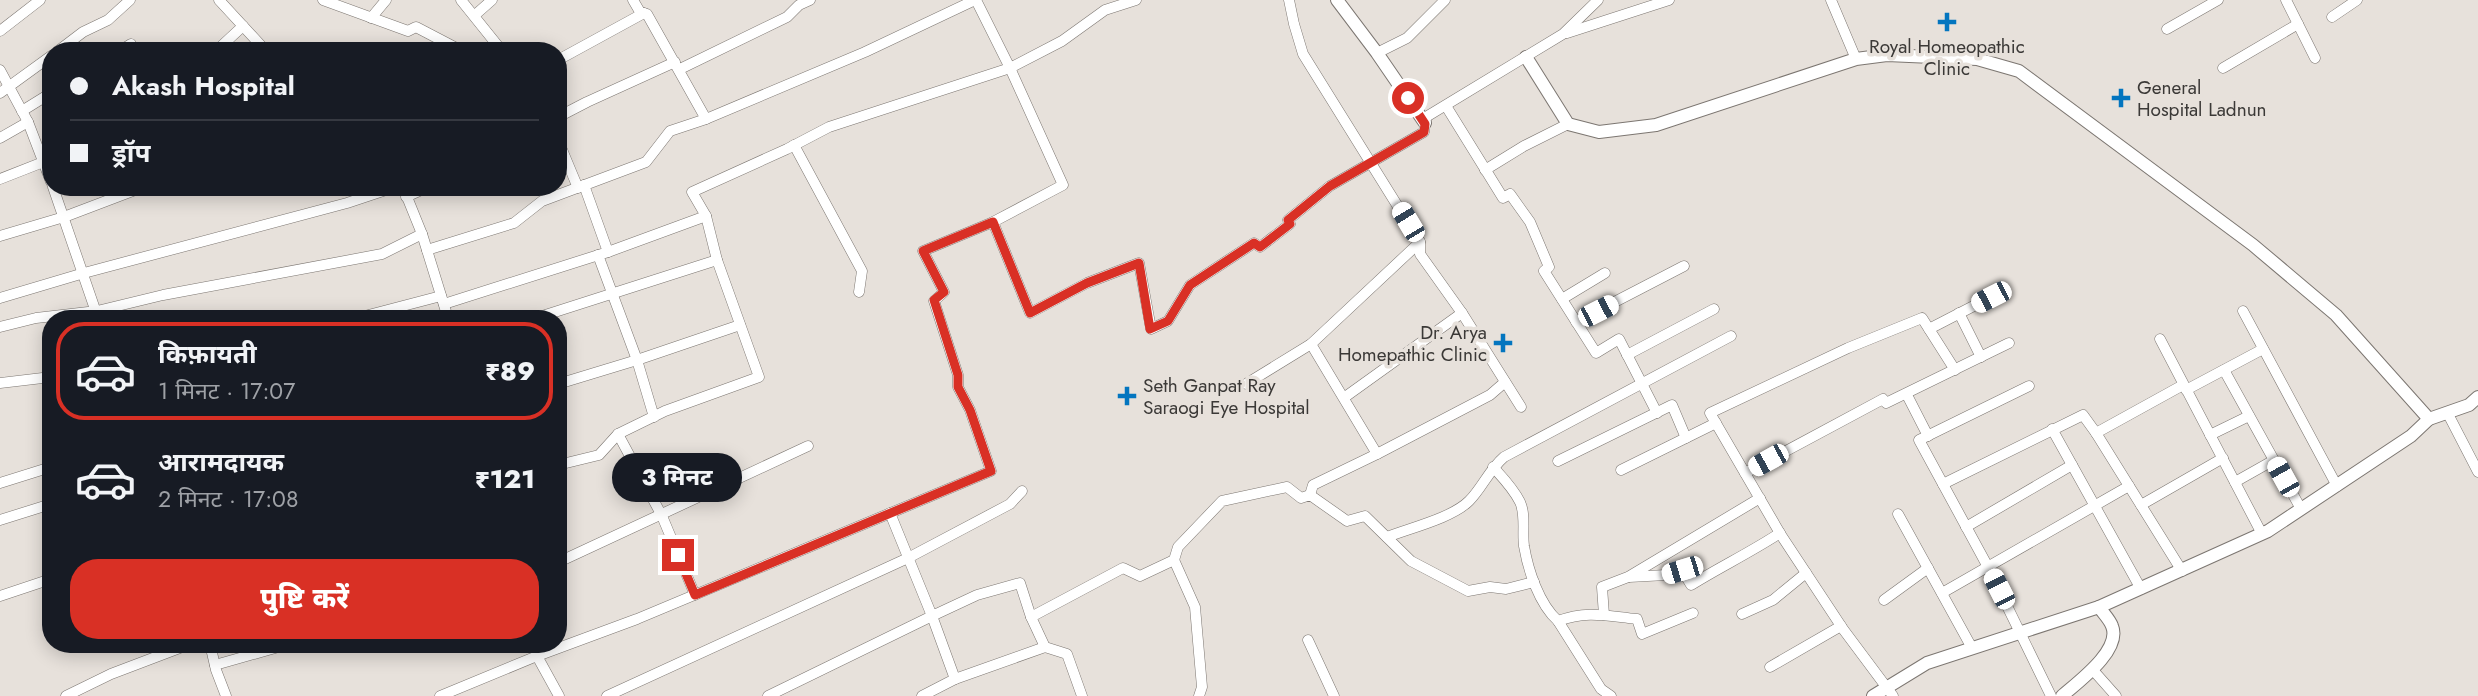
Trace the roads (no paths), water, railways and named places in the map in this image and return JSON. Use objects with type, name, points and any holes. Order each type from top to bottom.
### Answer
[{"type":"street","points":[[0,31],[40,0]]},
{"type":"street","points":[[70,42],[108,20],[130,0]]},
{"type":"street","points":[[323,0],[408,31],[416,27],[445,42]]},
{"type":"street","points":[[371,18],[386,0]]},
{"type":"street","points":[[461,0],[495,42]]},
{"type":"street","points":[[475,15],[492,0]]},
{"type":"street","points":[[633,0],[677,66],[706,119]]},
{"type":"street","points":[[567,112],[787,17],[799,5],[810,0]]},
{"type":"street","points":[[567,191],[646,162],[670,131],[706,119],[866,51],[976,0],[1063,185],[993,222],[923,251],[944,292],[934,300],[958,375],[958,387],[970,410],[991,471],[695,595],[567,642]]},
{"type":"street","points":[[567,463],[599,454],[618,434],[654,417],[759,377],[717,260],[706,216],[692,192],[829,127],[1010,68],[1062,41],[1105,10],[1136,0]]},
{"type":"street","points":[[1289,0],[1303,54],[1420,242],[1420,254],[1462,313],[1521,407]]},
{"type":"street","points":[[1337,0],[1425,124]]},
{"type":"street","points":[[1377,53],[1407,38],[1445,0]]},
{"type":"street","points":[[993,222],[1030,313],[1087,283],[1139,263],[1150,329],[1168,321],[1190,285],[1254,243],[1260,247],[1290,224],[1288,220],[1330,186],[1424,132],[1426,117],[1563,34],[1598,0]]},
{"type":"street","points":[[1563,34],[1669,0]]},
{"type":"street","points":[[1831,0],[1856,59]]},
{"type":"street","points":[[2167,29],[2218,0]]},
{"type":"street","points":[[2286,0],[2315,58]]},
{"type":"street","points":[[2332,17],[2357,0]]},
{"type":"street","points":[[221,1],[258,42]]},
{"type":"street","points":[[567,55],[644,13]]},
{"type":"street","points":[[2223,68],[2298,24]]},
{"type":"street","points":[[226,42],[243,26]]},
{"type":"street","points":[[1485,170],[1568,124],[1599,132],[1656,125],[1856,59],[1887,55],[1977,59],[2019,72],[2253,245],[2336,315],[2429,419]]},
{"type":"street","points":[[1526,57],[1568,124]]},
{"type":"street","points":[[0,93],[42,63]]},
{"type":"street","points":[[0,70],[42,151]]},
{"type":"street","points":[[22,111],[42,99]]},
{"type":"street","points":[[1446,106],[1503,198],[1510,194],[1530,222],[1549,267],[1544,271],[1596,353],[1619,339],[1657,413]]},
{"type":"street","points":[[0,138],[28,122]]},
{"type":"street","points":[[794,145],[862,271],[859,292]]},
{"type":"street","points":[[567,158],[581,186],[603,254],[612,295],[637,360],[654,417]]},
{"type":"street","points":[[0,179],[42,163]]},
{"type":"street","points":[[56,196],[96,310]]},
{"type":"street","points":[[0,236],[64,217],[119,196]]},
{"type":"street","points":[[0,298],[368,196]]},
{"type":"street","points":[[406,196],[422,234],[445,310]]},
{"type":"street","points":[[426,250],[514,223],[542,201],[555,196]]},
{"type":"street","points":[[395,310],[442,300],[603,254],[706,216]]},
{"type":"street","points":[[114,310],[163,295],[382,254],[422,234]]},
{"type":"street","points":[[1246,384],[1311,344],[1420,242]]},
{"type":"street","points":[[562,310],[717,260]]},
{"type":"street","points":[[1576,322],[1684,266]]},
{"type":"street","points":[[1562,299],[1605,273]]},
{"type":"street","points":[[1929,329],[1991,297]]},
{"type":"street","points":[[1627,355],[1714,309]]},
{"type":"street","points":[[2243,312],[2337,486]]},
{"type":"street","points":[[1345,397],[1462,313]]},
{"type":"street","points":[[1959,313],[1982,357]]},
{"type":"street","points":[[0,327],[42,318]]},
{"type":"street","points":[[1890,692],[1841,626],[1780,533],[1710,413],[1848,348],[1922,318],[1955,370]]},
{"type":"street","points":[[567,381],[740,324]]},
{"type":"street","points":[[1387,537],[1455,511],[1469,501],[1493,467],[1504,457],[1731,336]]},
{"type":"street","points":[[2160,340],[2262,534]]},
{"type":"street","points":[[1745,473],[1883,399],[1886,403],[1907,394],[2009,343]]},
{"type":"street","points":[[1311,344],[1377,454]]},
{"type":"street","points":[[2096,433],[2263,349]]},
{"type":"street","points":[[2224,370],[2301,509]]},
{"type":"street","points":[[0,383],[42,378]]},
{"type":"street","points":[[1310,495],[1313,485],[1490,395],[1505,382]]},
{"type":"street","points":[[2029,386],[1919,440],[1987,567],[2051,696]]},
{"type":"street","points":[[1907,394],[1928,436]]},
{"type":"street","points":[[1873,696],[1890,692],[1927,663],[2099,607],[2262,534],[2411,436],[2429,419],[2475,402]]},
{"type":"street","points":[[1558,461],[1672,405],[1686,438]]},
{"type":"street","points":[[2448,414],[2478,472]]},
{"type":"street","points":[[1943,484],[2082,415],[2182,570]]},
{"type":"street","points":[[2210,435],[2249,416]]},
{"type":"street","points":[[1620,470],[1716,423]]},
{"type":"street","points":[[2052,429],[2141,589]]},
{"type":"street","points":[[618,434],[662,516],[695,595]]},
{"type":"street","points":[[567,557],[662,516],[808,446]]},
{"type":"street","points":[[2141,505],[2223,458]]},
{"type":"street","points":[[2235,482],[2274,460]]},
{"type":"street","points":[[1966,527],[2072,465]]},
{"type":"street","points":[[1493,467],[1521,505],[1524,546],[1534,582],[1598,692],[1611,696]]},
{"type":"street","points":[[0,482],[42,470]]},
{"type":"street","points":[[1942,593],[2129,486]]},
{"type":"street","points":[[1199,696],[1202,687],[1195,607],[1174,560],[1178,547],[1222,501],[1287,487],[1301,498],[1310,495]]},
{"type":"street","points":[[607,696],[908,558],[1010,504],[1022,491]]},
{"type":"street","points":[[1310,495],[1347,521],[1365,516],[1411,561],[1468,591],[1490,587],[1506,589],[1534,582]]},
{"type":"street","points":[[1604,615],[1602,587],[1628,578],[1760,498]]},
{"type":"street","points":[[0,520],[42,507]]},
{"type":"street","points":[[890,513],[955,680]]},
{"type":"street","points":[[1898,514],[1972,648]]},
{"type":"street","points":[[1628,578],[1666,575],[1682,570],[1691,586],[1780,533]]},
{"type":"street","points":[[1031,617],[1123,568],[1140,576],[1174,560]]},
{"type":"street","points":[[1884,600],[1928,568]]},
{"type":"street","points":[[1742,614],[1773,600],[1806,573]]},
{"type":"street","points":[[0,596],[42,582]]},
{"type":"street","points":[[768,696],[977,595],[1020,583],[1031,617],[1045,647]]},
{"type":"street","points":[[2062,696],[2092,669],[2112,646],[2113,628],[2099,607]]},
{"type":"street","points":[[1558,621],[1577,614],[1637,619],[1642,634],[1693,613]]},
{"type":"street","points":[[1770,667],[1841,626]]},
{"type":"street","points":[[1308,640],[1334,696]]},
{"type":"street","points":[[922,696],[955,680],[1045,647],[1067,654],[1082,696]]},
{"type":"street","points":[[66,696],[111,674],[166,653]]},
{"type":"street","points":[[212,653],[226,696]]},
{"type":"street","points":[[215,665],[257,653]]},
{"type":"street","points":[[440,696],[537,653]]},
{"type":"street","points":[[543,653],[559,696]]},
{"type":"street","points":[[2092,669],[2116,696]]},
{"type":"place","name":"Royal Homeopathic Clinic","points":[[1947,22]]},
{"type":"place","name":"General Hospital Ladnun","points":[[2121,98]]},
{"type":"place","name":"Dr. Arya Homepathic Clinic","points":[[1503,343]]},
{"type":"place","name":"Seth Ganpat Ray Saraogi Eye Hospital","points":[[1127,396]]}]
